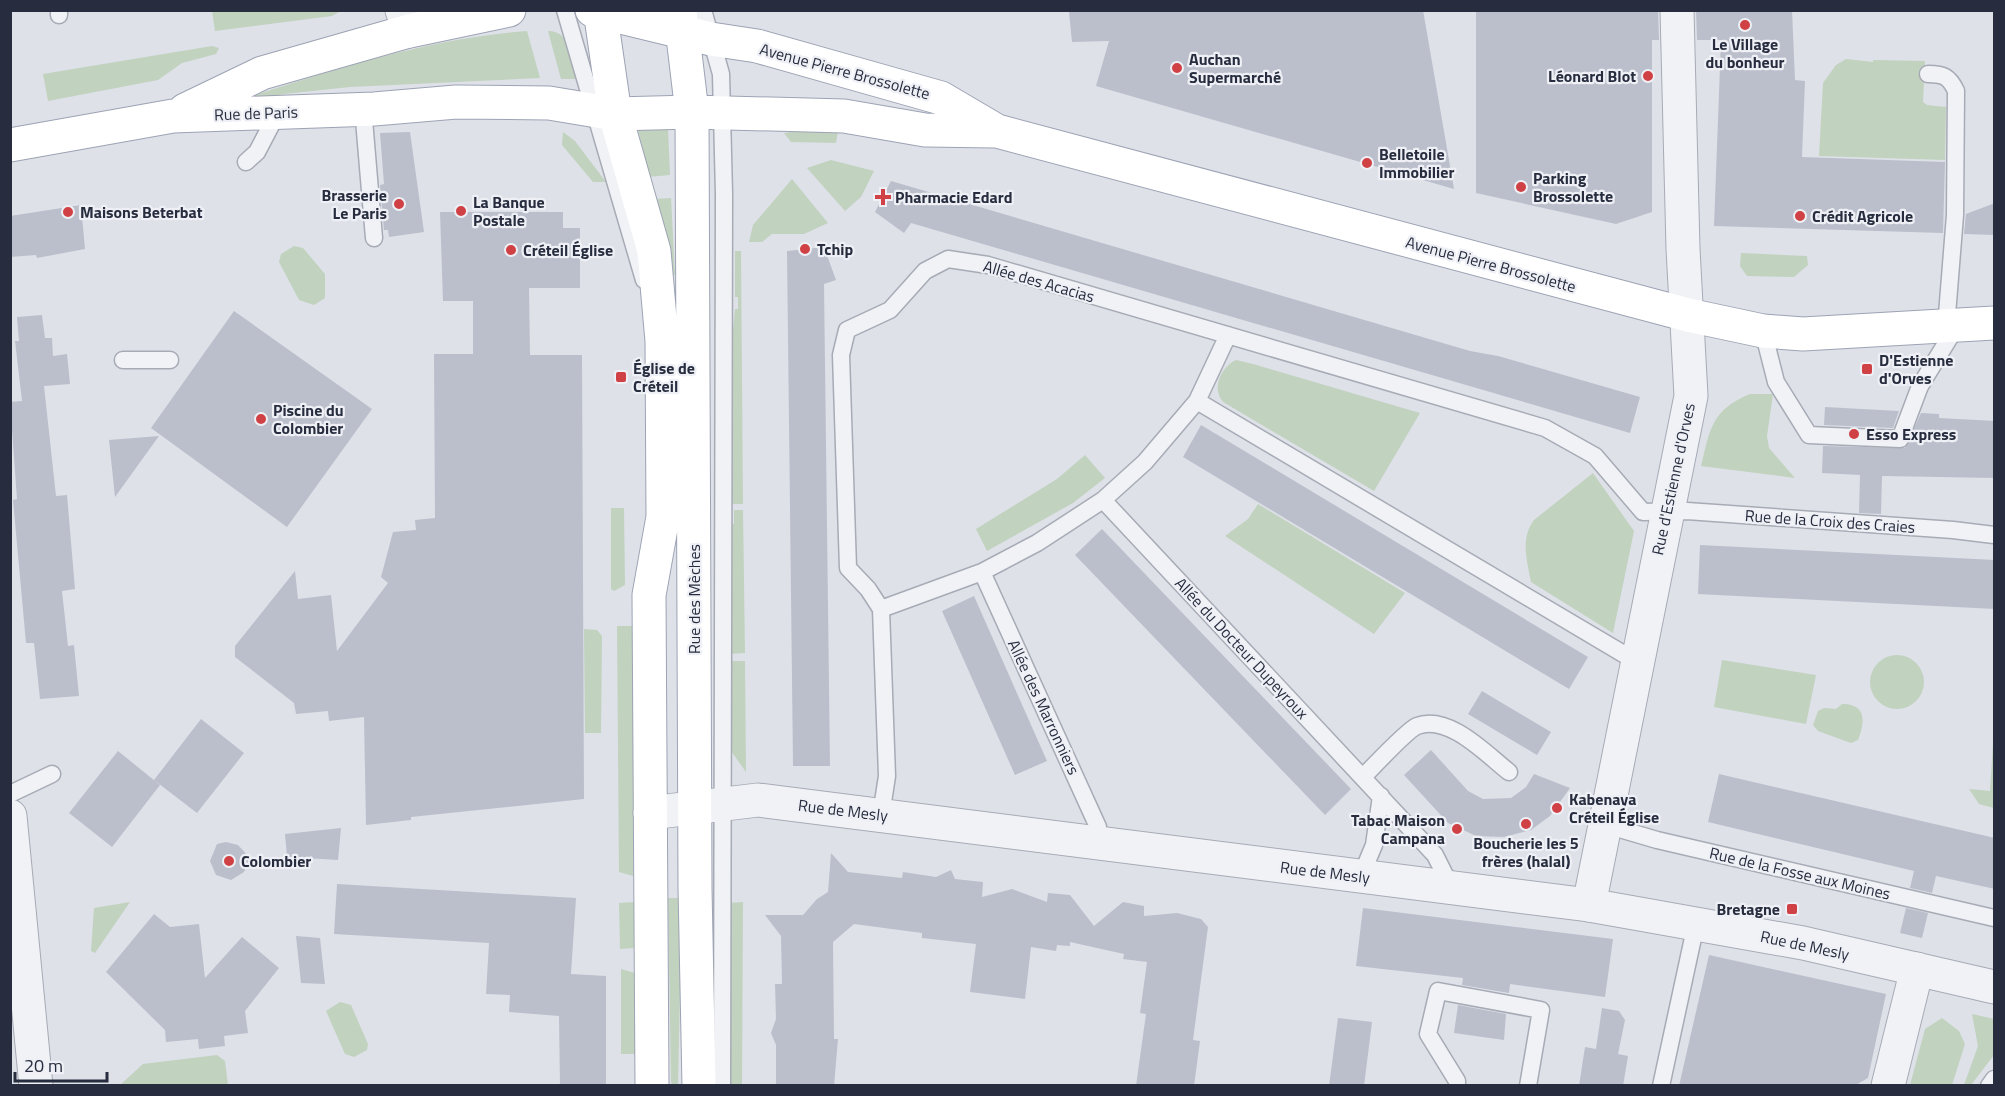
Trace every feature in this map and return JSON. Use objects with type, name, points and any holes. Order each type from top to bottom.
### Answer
[{"type":"main road","name":"Rue de Paris","points":[[173,116],[262,73],[405,21],[509,10]]},
{"type":"main road","points":[[592,10],[694,23]]},
{"type":"main road","points":[[600,11],[604,112],[654,251],[662,341],[663,517],[649,594],[652,1086]]},
{"type":"main road","name":"Rue des Mèches","points":[[694,23],[708,113],[708,805],[699,1086]]},
{"type":"main road","name":"Avenue Pierre Brossolette","points":[[694,23],[757,46],[941,98],[997,130],[1688,315],[1763,331],[1803,334],[1995,323]]},
{"type":"main road","name":"Rue de Paris","points":[[173,116],[456,102],[538,102],[604,112],[708,113]]},
{"type":"main road","name":"Avenue Pierre Brossolette","points":[[708,113],[844,116],[926,130],[997,130]]},
{"type":"main road","points":[[10,145],[173,116]]},
{"type":"street","name":"Rue d'Estienne d'Orves","points":[[1589,905],[1666,510],[1691,396],[1683,249],[1677,10]]},
{"type":"street","name":"Rue de Mesly","points":[[650,813],[758,800],[1451,886],[1589,905],[1803,943],[1995,987]]},
{"type":"street","points":[[10,816],[36,1086]]},
{"type":"street","points":[[1888,1086],[1917,969]]},
{"type":"lane","points":[[565,10],[604,112]]},
{"type":"lane","points":[[1763,331],[1776,382],[1809,435],[1900,439],[1920,386],[1951,327],[1956,91],[1951,81],[1943,74],[1928,74]]},
{"type":"lane","points":[[363,108],[374,238]]},
{"type":"lane","points":[[246,162],[257,152],[278,112]]},
{"type":"lane","name":"Allée des Acacias","points":[[881,609],[868,589],[848,568],[841,355],[848,330],[890,310],[925,271],[948,260],[988,265],[1545,428],[1595,456],[1643,512],[1666,510]]},
{"type":"lane","points":[[881,815],[888,776],[881,609],[982,572],[1037,543],[1103,500],[1145,462],[1197,401],[1228,335]]},
{"type":"lane","points":[[123,360],[170,360]]},
{"type":"lane","points":[[1197,401],[1637,662]]},
{"type":"lane","name":"Allée du Docteur Dupeyroux","points":[[1103,500],[1436,855],[1451,886]]},
{"type":"lane","name":"Rue de la Croix des Craies","points":[[1666,510],[1953,530],[1995,535]]},
{"type":"lane","name":"Allée des Marronniers","points":[[982,572],[1098,827],[1096,843]]},
{"type":"lane","points":[[1363,777],[1416,726],[1438,724],[1452,730],[1509,772]]},
{"type":"lane","points":[[10,794],[52,774]]},
{"type":"lane","points":[[1361,876],[1374,845],[1381,796]]},
{"type":"lane","name":"Rue des Mèches","points":[[708,805],[722,1086]]},
{"type":"lane","name":"Rue de la Fosse aux Moines","points":[[1606,825],[1657,840],[1995,918]]},
{"type":"lane","points":[[1662,1086],[1696,924]]},
{"type":"lane","points":[[1457,1086],[1457,1081],[1428,1035],[1438,992],[1541,1010],[1528,1086]]},
{"type":"lane","points":[[1989,1086],[1995,1079]]},
{"type":"green space","points":[[212,10],[341,11],[332,16],[215,31]]},
{"type":"green space","points":[[527,31],[540,78],[350,87],[284,94],[224,105],[411,49],[449,41]]},
{"type":"green space","points":[[548,31],[556,32],[566,40],[574,61],[577,76],[575,79],[561,79]]},
{"type":"green space","points":[[212,46],[219,48],[216,54],[182,63],[158,80],[48,101],[43,74]]},
{"type":"green space","points":[[1846,59],[1873,62],[1873,60],[1925,61],[1923,102],[1927,105],[1946,107],[1945,160],[1819,156],[1823,83],[1836,65]]},
{"type":"green space","points":[[638,129],[668,129],[670,175],[648,177]]},
{"type":"green space","points":[[809,130],[838,131],[836,143],[791,142],[784,133]]},
{"type":"green space","points":[[563,132],[575,141],[606,182],[593,182],[562,145]]},
{"type":"green space","points":[[831,160],[874,171],[861,197],[845,211],[807,168]]},
{"type":"green space","points":[[792,179],[828,223],[804,234],[772,234],[762,242],[749,242],[753,225]]},
{"type":"green space","points":[[671,198],[675,275],[672,275],[654,199]]},
{"type":"green space","points":[[294,246],[303,248],[325,274],[325,298],[314,305],[299,300],[279,262],[281,254]]},
{"type":"green space","points":[[735,251],[741,251],[743,504],[727,504],[727,395],[735,309],[738,309],[738,297],[735,297]]},
{"type":"green space","points":[[1741,253],[1807,256],[1808,265],[1794,277],[1747,276],[1740,266]]},
{"type":"green space","points":[[1236,360],[1420,413],[1374,491],[1223,402],[1218,391],[1219,378]]},
{"type":"green space","points":[[1750,394],[1773,394],[1767,436],[1769,448],[1795,478],[1701,466],[1714,422],[1727,407]]},
{"type":"green space","points":[[1085,455],[1105,478],[1073,503],[987,551],[976,529],[1057,479]]},
{"type":"green space","points":[[1593,473],[1634,531],[1613,633],[1531,582],[1526,558],[1527,535],[1534,520]]},
{"type":"green space","points":[[1258,504],[1405,593],[1374,634],[1225,536],[1248,519]]},
{"type":"green space","points":[[611,508],[624,508],[625,585],[614,591],[611,589]]},
{"type":"green space","points":[[734,510],[743,510],[745,653],[728,654],[726,524],[734,524]]},
{"type":"green space","points":[[617,626],[633,626],[633,876],[619,872]]},
{"type":"green space","points":[[584,629],[597,630],[602,636],[601,733],[585,733]]},
{"type":"green space","points":[[1892,655],[1902,655],[1912,659],[1920,667],[1924,682],[1920,697],[1912,705],[1902,709],[1892,709],[1882,705],[1874,697],[1870,687],[1870,677],[1874,667],[1882,659]]},
{"type":"green space","points":[[1722,660],[1816,675],[1806,724],[1714,707]]},
{"type":"green space","points":[[728,661],[745,661],[746,772],[731,751]]},
{"type":"green space","points":[[1842,704],[1856,707],[1862,715],[1863,721],[1858,740],[1851,743],[1818,731],[1813,725],[1818,711],[1824,708],[1836,709]]},
{"type":"green space","points":[[1994,727],[1994,808],[1979,804],[1969,789],[1990,791]]},
{"type":"green space","points":[[668,898],[682,898],[678,1085],[672,1085],[671,1081]]},
{"type":"green space","points":[[130,902],[95,953],[91,951],[94,908]]},
{"type":"green space","points":[[634,902],[635,948],[620,949],[619,903]]},
{"type":"green space","points":[[743,902],[742,1085],[730,1085],[729,903]]},
{"type":"green space","points":[[621,969],[635,973],[635,1054],[621,1054]]},
{"type":"green space","points":[[340,1002],[351,1005],[368,1044],[367,1050],[354,1057],[345,1054],[326,1011]]},
{"type":"green space","points":[[1972,1014],[1994,1019],[1994,1055],[1971,1085],[1964,1085],[1978,1046]]},
{"type":"green space","points":[[1942,1018],[1959,1031],[1965,1044],[1952,1085],[1910,1085],[1925,1029]]},
{"type":"green space","points":[[217,1055],[225,1061],[228,1085],[120,1085],[143,1064]]},
{"type":"building","points":[[1423,10],[1454,189],[1096,86],[1109,41],[1072,42],[1069,12]]},
{"type":"building","points":[[1476,10],[1658,10],[1659,40],[1652,40],[1652,212],[1616,224],[1476,193]]},
{"type":"building","points":[[1696,10],[1792,10],[1795,80],[1805,81],[1802,157],[1945,162],[1943,233],[1714,226],[1721,40],[1697,40]]},
{"type":"building","points":[[410,132],[424,232],[389,237],[388,230],[384,230],[380,185],[384,184],[380,133]]},
{"type":"building","points":[[891,181],[1470,351],[1498,356],[1640,397],[1630,433],[911,223],[904,233],[875,212]]},
{"type":"building","points":[[1995,203],[1995,235],[1964,234],[1966,214]]},
{"type":"building","points":[[81,205],[85,249],[37,258],[36,255],[10,257],[10,216]]},
{"type":"building","points":[[440,212],[563,212],[563,228],[580,228],[580,288],[529,288],[530,355],[582,355],[584,799],[411,817],[411,820],[366,825],[364,717],[329,721],[328,711],[296,714],[294,703],[235,657],[235,646],[295,571],[298,599],[331,595],[337,651],[388,583],[381,577],[393,532],[416,530],[415,520],[435,518],[434,354],[473,354],[473,301],[443,301]]},
{"type":"building","points":[[824,247],[836,280],[824,284],[830,766],[793,766],[787,251]]},
{"type":"building","name":"Piscine du Colombier","points":[[234,311],[372,409],[287,527],[151,428]]},
{"type":"building","points":[[42,315],[45,338],[52,338],[53,356],[67,354],[70,384],[44,386],[56,496],[67,495],[75,589],[62,591],[68,646],[74,645],[79,696],[40,699],[34,643],[26,643],[13,500],[17,499],[10,402],[22,401],[15,341],[19,341],[17,317]]},
{"type":"building","points":[[1825,407],[1899,411],[1893,428],[1824,425]]},
{"type":"building","points":[[1921,413],[1939,414],[1939,418],[1995,421],[1995,478],[1882,476],[1881,514],[1859,513],[1860,475],[1822,473],[1823,446],[1905,448]]},
{"type":"building","points":[[1201,425],[1588,657],[1569,689],[1183,457]]},
{"type":"building","points":[[159,436],[115,497],[109,440]]},
{"type":"building","points":[[1102,529],[1351,789],[1325,815],[1075,555]]},
{"type":"building","points":[[1700,545],[1995,560],[1995,609],[1698,594]]},
{"type":"building","points":[[974,596],[1047,761],[1015,775],[942,611]]},
{"type":"building","points":[[1482,691],[1551,732],[1537,755],[1468,714]]},
{"type":"building","points":[[201,719],[244,753],[197,813],[154,780]]},
{"type":"building","points":[[1431,750],[1468,791],[1483,799],[1511,798],[1526,787],[1534,774],[1570,788],[1550,816],[1531,830],[1504,837],[1476,836],[1448,823],[1404,775]]},
{"type":"building","points":[[118,751],[160,785],[112,847],[69,813]]},
{"type":"building","points":[[1719,774],[1995,838],[1995,889],[1936,876],[1932,893],[1910,888],[1914,871],[1708,822]]},
{"type":"building","points":[[341,828],[338,860],[287,857],[285,834]]},
{"type":"building","name":"Colombier","points":[[226,842],[238,845],[250,858],[244,872],[231,880],[216,875],[210,861],[217,844]]},
{"type":"building","points":[[831,853],[848,872],[902,878],[903,872],[936,877],[951,870],[955,879],[983,882],[982,897],[1012,889],[1047,902],[1048,893],[1070,895],[1094,926],[1123,902],[1144,906],[1144,916],[1177,913],[1201,919],[1208,927],[1193,1040],[1200,1041],[1194,1086],[1136,1086],[1146,1014],[1140,1013],[1147,962],[1123,959],[1124,954],[1070,942],[1070,946],[1057,945],[1056,951],[1031,947],[1025,999],[970,992],[976,944],[922,938],[922,933],[854,924],[833,942],[834,1039],[838,1039],[834,1086],[776,1086],[776,1045],[771,1033],[776,1019],[775,984],[782,984],[781,936],[765,915],[803,915],[817,899],[828,892]]},
{"type":"building","points":[[337,884],[576,898],[571,974],[606,976],[606,1084],[560,1086],[559,1016],[509,1012],[510,995],[486,994],[489,943],[334,934]]},
{"type":"building","points":[[1363,908],[1613,939],[1605,997],[1510,984],[1509,993],[1462,985],[1463,978],[1356,966]]},
{"type":"building","points":[[1906,908],[1928,913],[1922,938],[1900,933]]},
{"type":"building","points":[[154,914],[170,927],[199,924],[205,978],[242,937],[279,968],[245,1011],[248,1033],[224,1036],[225,1046],[199,1049],[198,1039],[166,1042],[165,1030],[106,972]]},
{"type":"building","points":[[296,936],[320,938],[325,984],[301,983]]},
{"type":"building","points":[[1709,955],[1886,994],[1868,1078],[1854,1086],[1679,1086]]},
{"type":"building","points":[[1458,1005],[1506,1014],[1504,1040],[1454,1033]]},
{"type":"building","points":[[1602,1008],[1619,1011],[1625,1020],[1618,1054],[1628,1056],[1623,1086],[1579,1086],[1585,1047],[1596,1049]]},
{"type":"building","points":[[1338,1018],[1372,1022],[1364,1086],[1329,1086]]},
{"type":"place","name":"Le Village du bonheur","points":[[1745,25]]},
{"type":"place","name":"Auchan Supermarché","points":[[1177,68]]},
{"type":"place","name":"Léonard Blot","points":[[1648,76]]},
{"type":"place","name":"Belletoile Immobilier","points":[[1367,163]]},
{"type":"place","name":"Parking Brossolette","points":[[1521,187]]},
{"type":"place","name":"Pharmacie Edard","points":[[883,197]]},
{"type":"place","name":"Brasserie Le Paris","points":[[399,204]]},
{"type":"place","name":"La Banque Postale","points":[[461,211]]},
{"type":"place","name":"Maisons Beterbat","points":[[68,212]]},
{"type":"place","name":"Crédit Agricole","points":[[1800,216]]},
{"type":"place","name":"Tchip","points":[[805,249]]},
{"type":"place","name":"Créteil Église","points":[[511,250]]},
{"type":"place","name":"D'Estienne d'Orves","points":[[1867,369]]},
{"type":"place","name":"Église de Créteil","points":[[621,377]]},
{"type":"place","name":"Piscine du Colombier","points":[[261,419]]},
{"type":"place","name":"Esso Express","points":[[1854,434]]},
{"type":"place","name":"Kabenaya Créteil Église","points":[[1557,808]]},
{"type":"place","name":"Boucherie les 5 frères (halal)","points":[[1526,824]]},
{"type":"place","name":"Tabac Maison Campana","points":[[1457,829]]},
{"type":"place","name":"Colombier","points":[[229,861]]},
{"type":"place","name":"Bretagne","points":[[1792,909]]}]
